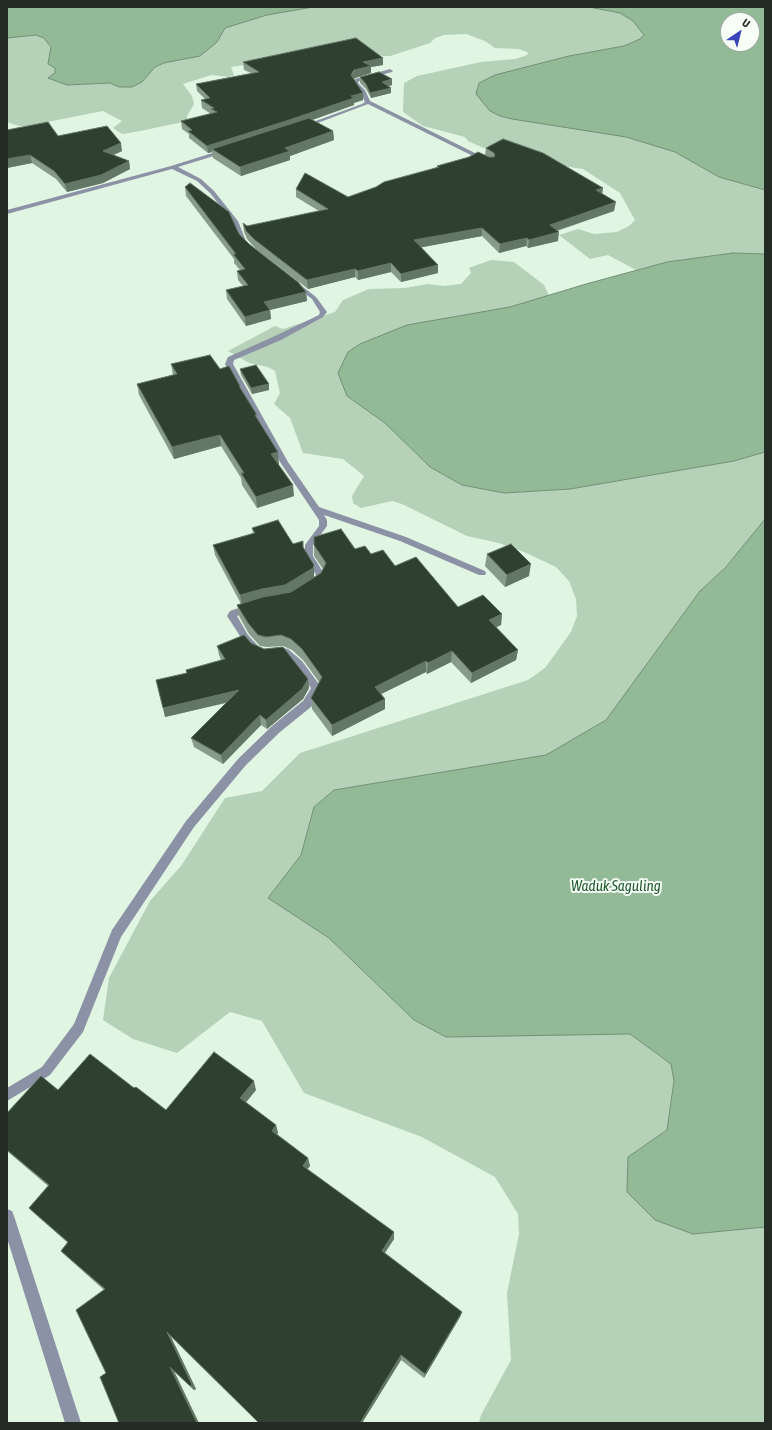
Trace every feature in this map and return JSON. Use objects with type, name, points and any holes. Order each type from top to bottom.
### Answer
[{"type":"street","points":[[390,71],[358,80],[355,83],[362,90],[368,102],[473,152],[491,163]]},
{"type":"street","points":[[296,129],[361,106],[368,102]]},
{"type":"street","points":[[7,212],[173,167],[231,149]]},
{"type":"street","points":[[173,167],[199,180],[212,192],[235,221],[243,241],[253,251]]},
{"type":"street","points":[[286,277],[314,298],[324,312],[321,316],[278,338],[230,359],[230,364],[284,462],[323,520],[323,526],[309,545],[309,556],[321,575],[318,581],[302,592]]},
{"type":"street","points":[[316,509],[403,539],[482,573]]},
{"type":"street","points":[[7,1095],[46,1071],[79,1028],[116,934],[190,824],[242,762],[276,729],[307,704],[316,691],[314,684],[299,664],[288,653],[282,651],[268,653],[256,649],[245,637],[232,616],[233,613],[257,605]]},
{"type":"street","points":[[7,1216],[73,1423]]},
{"type":"shaded area","points":[[313,7],[589,7],[620,13],[633,21],[645,35],[640,39],[624,46],[569,56],[626,137],[675,152],[719,177],[765,190],[765,254],[733,253],[667,262],[636,270],[608,255],[590,259],[559,235],[578,229],[594,234],[617,232],[629,226],[635,220],[620,193],[583,169],[551,164],[486,149],[468,141],[465,137],[423,126],[403,112],[404,83],[417,76],[481,62],[515,59],[529,53],[519,49],[495,48],[485,41],[466,34],[444,35],[435,38],[430,43],[390,56],[378,55],[256,63],[231,67],[234,75],[229,77],[211,75],[183,84],[192,96],[194,104],[187,116],[188,121],[135,132],[122,134],[113,128],[122,121],[103,111],[27,126],[19,126],[7,122],[7,38],[36,35],[44,38],[51,47],[55,73],[67,85],[110,83],[119,87],[142,82],[155,67],[217,42],[224,28],[267,15]]},
{"type":"shaded area","points":[[491,260],[514,262],[544,285],[549,296],[510,308],[347,396],[385,423],[430,467],[462,485],[504,493],[570,489],[734,461],[765,452],[765,519],[726,567],[700,591],[606,720],[547,755],[334,790],[314,807],[301,855],[268,898],[329,938],[414,1020],[446,1037],[630,1034],[671,1064],[674,1081],[667,1130],[628,1157],[693,1234],[765,1227],[765,1423],[479,1423],[481,1415],[511,1360],[507,1293],[519,1234],[518,1214],[495,1177],[422,1137],[304,1093],[262,1021],[230,1012],[177,1053],[133,1039],[103,1020],[109,978],[150,901],[181,866],[225,798],[262,791],[300,753],[528,680],[545,668],[571,632],[577,616],[576,599],[569,581],[556,567],[524,552],[499,543],[467,536],[402,504],[392,501],[361,508],[353,503],[352,496],[364,476],[343,459],[303,453],[290,418],[274,404],[280,393],[275,371],[268,367],[249,363],[228,351],[275,326],[283,329],[335,312],[343,300],[369,289],[405,288],[428,284],[443,286],[461,284],[471,273],[469,268]]},
{"type":"water","points":[[7,7],[313,7],[267,15],[225,28],[217,42],[200,56],[164,63],[155,67],[142,82],[132,87],[119,87],[110,83],[67,85],[48,78],[55,73],[55,68],[48,64],[51,47],[44,38],[36,35],[7,38]]},
{"type":"water","points":[[589,7],[765,7],[765,190],[719,177],[675,152],[626,137],[500,116],[490,111],[476,94],[479,83],[495,75],[569,56],[624,46],[640,39],[644,35],[633,21],[620,13]]},
{"type":"water","points":[[733,253],[765,254],[765,452],[734,461],[570,489],[504,493],[462,485],[430,467],[385,423],[347,396],[338,373],[348,352],[360,344],[407,325],[510,307],[667,262]]},
{"type":"water","name":"Waduk Saguling","points":[[765,519],[765,1227],[693,1234],[655,1220],[627,1192],[628,1157],[667,1130],[674,1081],[671,1064],[630,1034],[446,1037],[414,1020],[329,938],[268,898],[301,855],[314,807],[334,790],[546,755],[606,720],[700,591],[726,567]]},
{"type":"building","points":[[356,38],[383,58],[363,62],[371,66],[354,70],[351,75],[363,93],[351,96],[354,98],[207,146],[188,131],[192,130],[181,121],[217,112],[211,109],[214,108],[201,100],[210,98],[196,84],[259,72],[243,62]]},
{"type":"building","points":[[379,72],[392,79],[382,82],[391,88],[370,93],[366,84],[360,77]]},
{"type":"building","points":[[309,118],[333,131],[285,148],[290,151],[240,167],[212,149]]},
{"type":"building","points":[[48,122],[58,136],[107,126],[121,143],[103,151],[129,161],[101,175],[65,184],[54,171],[30,155],[7,159],[7,130]]},
{"type":"building","points":[[503,139],[543,153],[603,188],[596,190],[616,202],[550,225],[559,232],[529,240],[527,238],[500,244],[482,228],[414,240],[438,265],[401,274],[391,263],[358,271],[355,269],[307,280],[255,240],[246,231],[243,223],[247,226],[328,209],[296,189],[305,173],[348,197],[376,187],[384,182],[439,167],[437,166],[469,157],[478,152],[489,157],[494,157],[494,153],[486,148]]},
{"type":"building","points":[[190,183],[229,212],[239,234],[249,244],[298,282],[306,292],[264,302],[270,310],[245,317],[226,290],[248,285],[237,271],[245,269],[233,254],[236,254],[185,187]]},
{"type":"building","points":[[210,355],[220,369],[229,366],[239,386],[257,415],[255,415],[278,452],[271,454],[293,485],[256,497],[241,473],[244,473],[220,435],[172,447],[137,384],[177,374],[171,364]]},
{"type":"building","points":[[256,365],[269,384],[251,388],[240,369]]},
{"type":"building","points":[[278,520],[293,544],[303,541],[303,547],[314,565],[313,568],[285,585],[240,595],[213,545],[255,533],[252,528]]},
{"type":"building","points":[[341,529],[355,549],[365,546],[371,554],[383,550],[395,566],[416,557],[458,607],[483,595],[502,614],[489,620],[518,650],[472,673],[452,651],[428,663],[426,661],[375,687],[385,699],[332,725],[311,698],[322,677],[302,649],[291,639],[281,635],[266,637],[258,635],[248,623],[237,605],[263,597],[291,592],[321,573],[326,563],[314,545],[314,537]]},
{"type":"building","points":[[511,544],[531,564],[507,575],[487,554]]},
{"type":"building","points":[[244,635],[251,643],[264,649],[283,647],[308,679],[302,689],[266,720],[260,715],[221,755],[191,738],[239,690],[163,708],[156,680],[187,673],[186,670],[225,659],[217,646]]},
{"type":"building","points":[[214,1052],[254,1081],[240,1098],[276,1125],[272,1131],[308,1158],[303,1166],[394,1232],[382,1251],[462,1312],[425,1374],[401,1355],[360,1423],[259,1423],[167,1332],[192,1385],[190,1386],[170,1367],[197,1423],[119,1423],[100,1377],[106,1373],[76,1310],[105,1289],[61,1251],[68,1242],[29,1208],[49,1185],[7,1150],[7,1113],[41,1076],[58,1090],[90,1054],[134,1088],[136,1087],[166,1110]]}]
